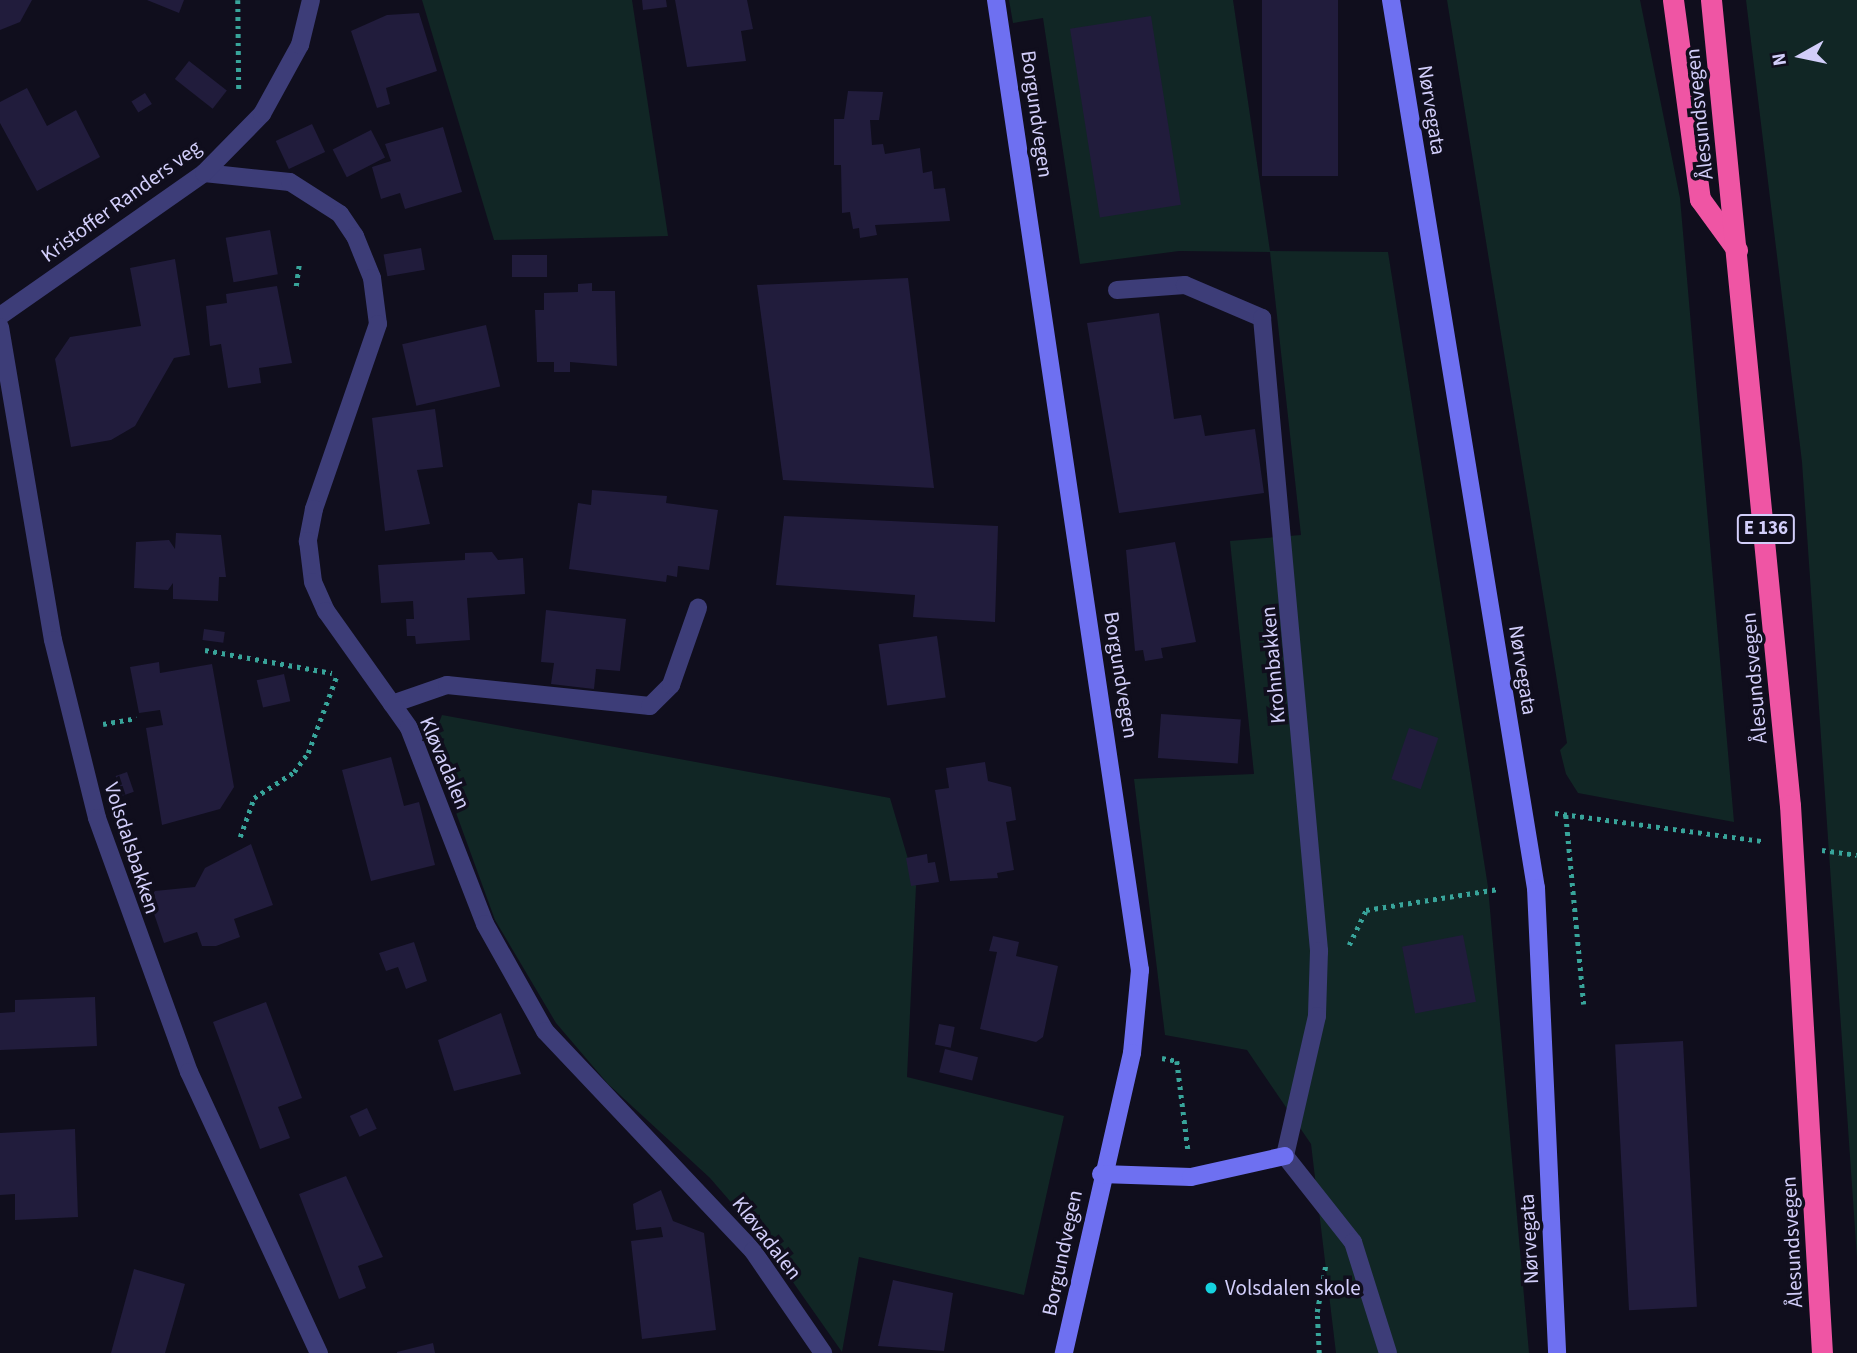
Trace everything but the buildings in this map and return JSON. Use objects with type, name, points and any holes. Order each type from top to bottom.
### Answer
[{"type":"highway","name":"E 136","points":[[1673,0],[1700,199],[1738,253]]},
{"type":"highway","name":"Ålesundsvegen","points":[[1711,0],[1738,253],[1791,819],[1822,1353]]},
{"type":"street","name":"Kristoffer Randers veg","points":[[0,316],[204,173],[262,114],[300,45],[311,0]]},
{"type":"street","name":"Borgundvegen","points":[[996,0],[1140,970],[1132,1053],[1101,1174],[1064,1353]]},
{"type":"street","name":"Nørvegata","points":[[1391,0],[1536,888],[1557,1353]]},
{"type":"street","name":"Kløvadalen","points":[[204,173],[290,182],[315,194],[355,236],[372,278],[378,324],[308,541],[317,592],[409,728],[485,924],[545,1031],[753,1251],[823,1353]]},
{"type":"street","name":"Krohnbakken","points":[[1117,290],[1185,285],[1262,318],[1319,951],[1317,1016],[1285,1156]]},
{"type":"street","name":"Volsdalsbakken","points":[[0,327],[53,640],[97,818],[166,1017],[319,1353]]},
{"type":"street","points":[[392,704],[447,685],[650,706],[671,685],[698,608]]},
{"type":"street","points":[[1101,1174],[1191,1177],[1285,1156],[1353,1242],[1388,1353]]},
{"type":"path","points":[[238,0],[239,95]]},
{"type":"path","points":[[296,286],[299,265]]},
{"type":"path","points":[[205,650],[337,674],[363,663]]},
{"type":"path","points":[[240,836],[254,798],[293,772],[308,753],[337,674]]},
{"type":"path","points":[[1523,810],[1662,828]]},
{"type":"path","points":[[1566,815],[1584,1004]]},
{"type":"path","points":[[1376,908],[1498,889]]},
{"type":"path","points":[[1161,1058],[1177,1061],[1191,1177]]},
{"type":"path","points":[[1318,1353],[1319,1294],[1332,1243],[1343,1228]]},
{"type":"green space","points":[[422,0],[632,0],[668,236],[494,240]]},
{"type":"green space","points":[[1009,0],[1233,0],[1270,251],[1388,252],[1488,887],[1529,1353],[1336,1353],[1311,1144],[1247,1050],[1165,1035],[1134,779],[1254,774],[1230,541],[1301,535],[1270,252],[1179,251],[1080,264],[1043,18],[1013,23]]},
{"type":"green space","points":[[1447,0],[1640,0],[1680,198],[1734,822],[1578,793],[1566,774],[1560,750],[1567,743]]},
{"type":"green space","points":[[1746,0],[1857,0],[1857,1258],[1802,462]]},
{"type":"green space","points":[[442,715],[890,798],[916,886],[907,1077],[1064,1116],[1024,1295],[859,1257],[842,1352],[762,1238],[710,1178],[608,1084],[556,1023],[495,920],[431,744]]},
{"type":"place","name":"Volsdalen skole","points":[[1211,1288]]}]
